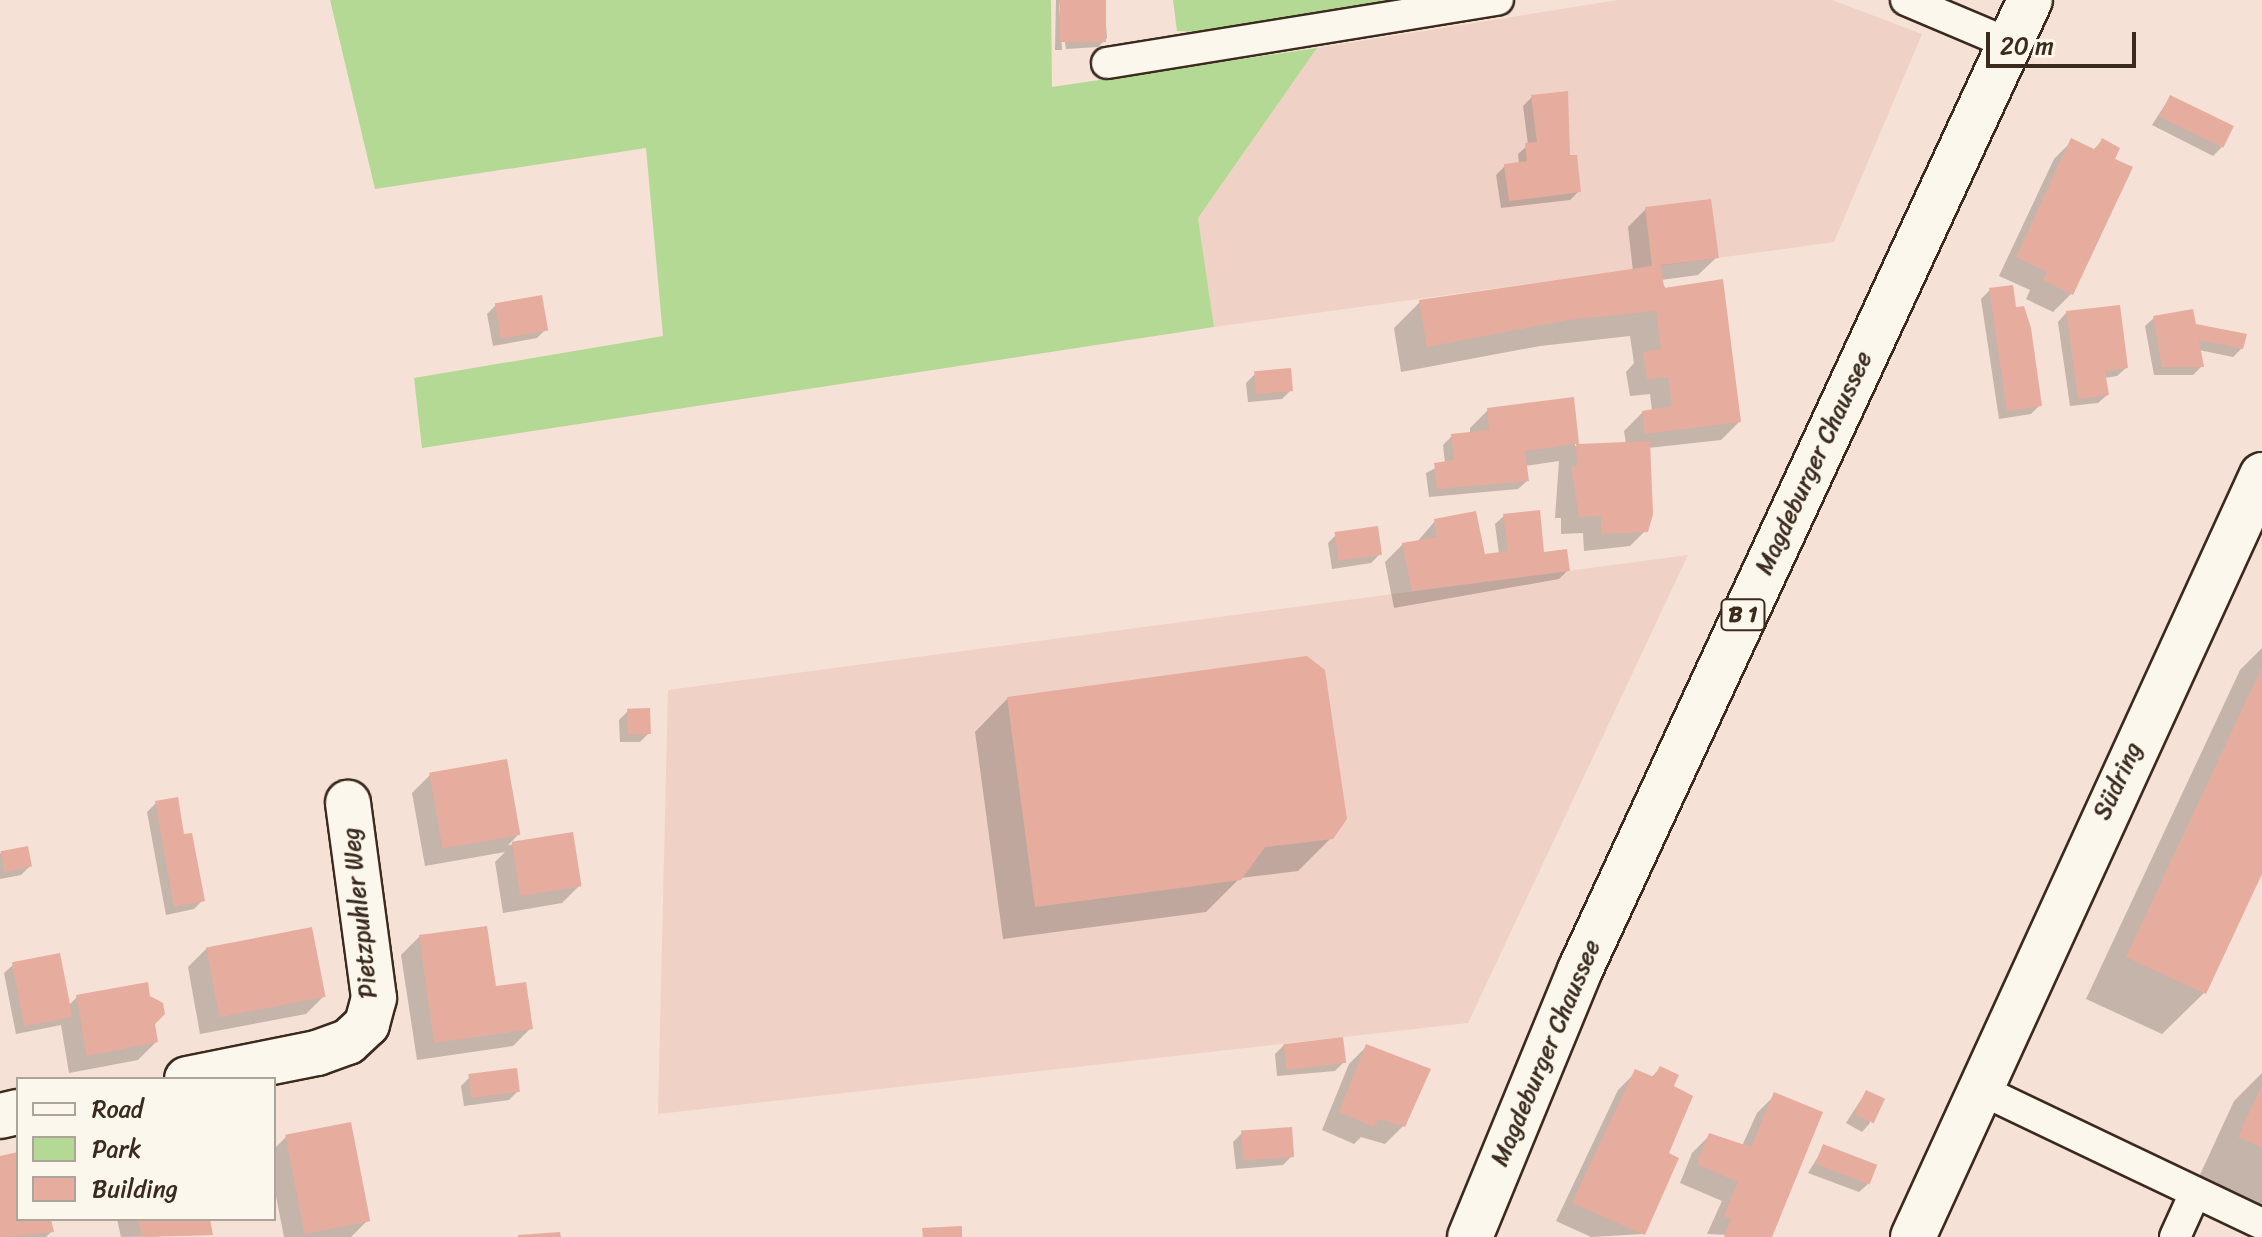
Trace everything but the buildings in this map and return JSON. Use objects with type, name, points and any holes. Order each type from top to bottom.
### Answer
[{"type":"main road","name":"Magdeburger Chaussee","points":[[1470,1237],[1580,970],[2030,0]]},
{"type":"main road","name":"Südring","points":[[1913,1237],[1977,1088],[2262,475]]},
{"type":"main road","name":"Pietzpuhler Weg","points":[[197,1077],[317,1053],[348,1042],[367,1024],[374,998],[348,803]]},
{"type":"lane","points":[[1107,63],[1498,0]]},
{"type":"lane","points":[[1906,0],[2010,44]]},
{"type":"lane","points":[[1977,1088],[2262,1224]]},
{"type":"lane","points":[[2175,1237],[2195,1193]]},
{"type":"shaded area","points":[[1618,0],[1832,0],[1922,34],[1834,242],[1214,327],[1198,218],[1317,48]]},
{"type":"shaded area","points":[[1688,555],[1468,1023],[658,1114],[668,690]]},
{"type":"green space","points":[[330,0],[1051,0],[1052,87],[1317,48],[1198,218],[1214,327],[422,448],[414,378],[663,336],[646,148],[375,189]]},
{"type":"green space","points":[[1173,0],[1414,0],[1214,33],[1177,31]]}]
